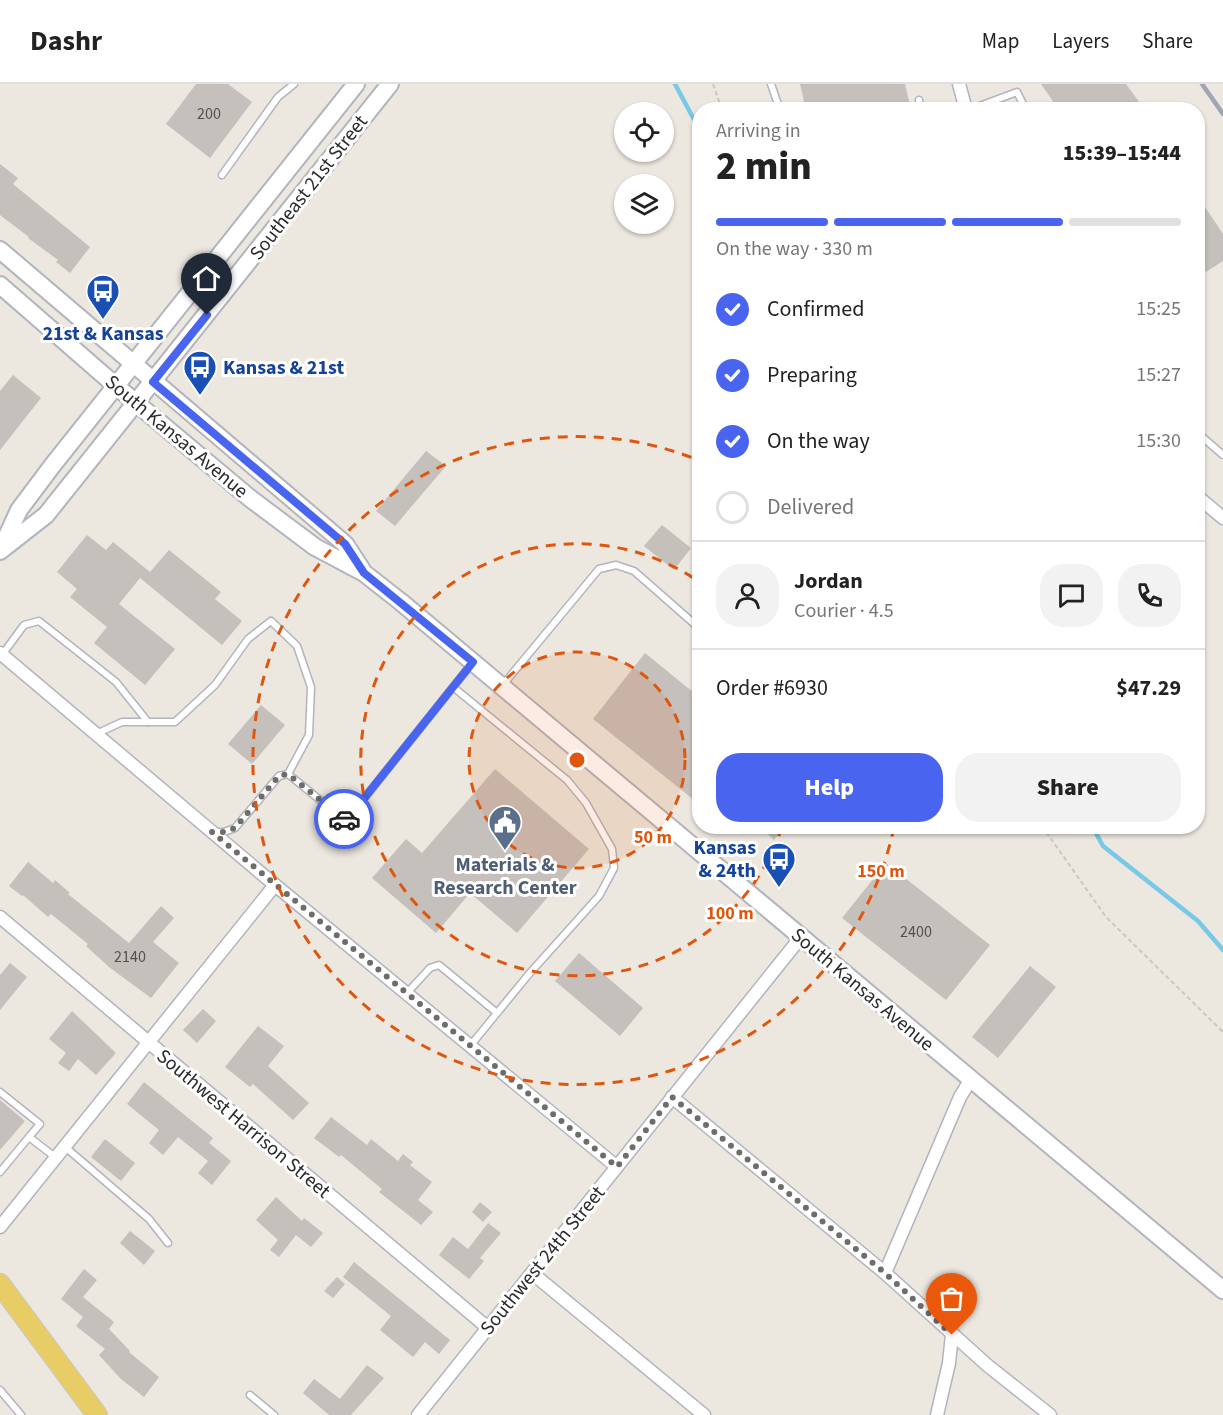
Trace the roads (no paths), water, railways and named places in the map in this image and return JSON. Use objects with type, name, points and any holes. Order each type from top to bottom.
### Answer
[{"type":"main road","name":"Southeast 21st Street","points":[[1,550],[19,510],[356,84]]},
{"type":"main road","name":"Southeast 21st Street","points":[[1,550],[46,515],[390,84]]},
{"type":"main road","name":"South Kansas Avenue","points":[[0,250],[345,544],[364,573]]},
{"type":"main road","name":"South Kansas Avenue","points":[[0,285],[250,499],[315,547],[364,573],[473,662],[1223,1290]]},
{"type":"main road","points":[[1,1289],[97,1415]]},
{"type":"street","points":[[959,84],[965,102]]},
{"type":"street","points":[[1205,503],[1223,518]]},
{"type":"street","points":[[1,654],[275,885],[617,1167]]},
{"type":"street","points":[[0,1227],[275,885]]},
{"type":"street","name":"Southwest Harrison Street","points":[[0,917],[488,1328]]},
{"type":"street","name":"Southwest 24th Street","points":[[418,1415],[801,937]]},
{"type":"street","points":[[885,1273],[960,1097],[971,1079]]},
{"type":"street","points":[[672,1097],[885,1273],[952,1335],[1050,1415]]},
{"type":"street","points":[[532,1273],[704,1415]]},
{"type":"street","points":[[937,1415],[949,1363],[952,1335]]},
{"type":"lane","points":[[222,175],[278,98],[294,84]]},
{"type":"lane","points":[[771,84],[777,102]]},
{"type":"lane","points":[[990,102],[1017,92],[1022,102]]},
{"type":"lane","points":[[1205,439],[1223,455]]},
{"type":"lane","points":[[502,687],[599,569],[616,565],[634,571],[692,622]]},
{"type":"lane","points":[[1,654],[24,625],[39,621],[116,682],[148,722]]},
{"type":"lane","points":[[96,734],[122,722],[175,722],[215,685],[248,639],[271,621],[297,646],[311,687],[309,735],[288,774],[279,776],[235,828],[224,832],[212,832]]},
{"type":"lane","points":[[288,774],[346,821],[473,662]]},
{"type":"lane","points":[[453,687],[567,780],[586,803],[612,849],[614,868],[599,896],[470,1046]]},
{"type":"lane","points":[[406,993],[430,968],[439,966],[498,1013]]},
{"type":"lane","points":[[0,1092],[40,1124],[0,1172]]},
{"type":"lane","points":[[29,1137],[55,1157]]},
{"type":"lane","points":[[63,1146],[149,1219],[168,1243]]},
{"type":"lane","points":[[0,1390],[21,1415]]},
{"type":"lane","points":[[250,1395],[274,1415]]},
{"type":"waterway","points":[[675,84],[692,116]]},
{"type":"waterway","points":[[1096,834],[1103,846],[1198,921],[1223,950]]},
{"type":"railway","points":[[1202,84],[1223,114]]},
{"type":"place","name":"21st & Kansas","points":[[103,320]]},
{"type":"place","name":"Kansas & 21st","points":[[200,396]]},
{"type":"place","name":"Materials & Research Center","points":[[505,851]]},
{"type":"place","name":"Kansas & 24th","points":[[779,888]]}]
